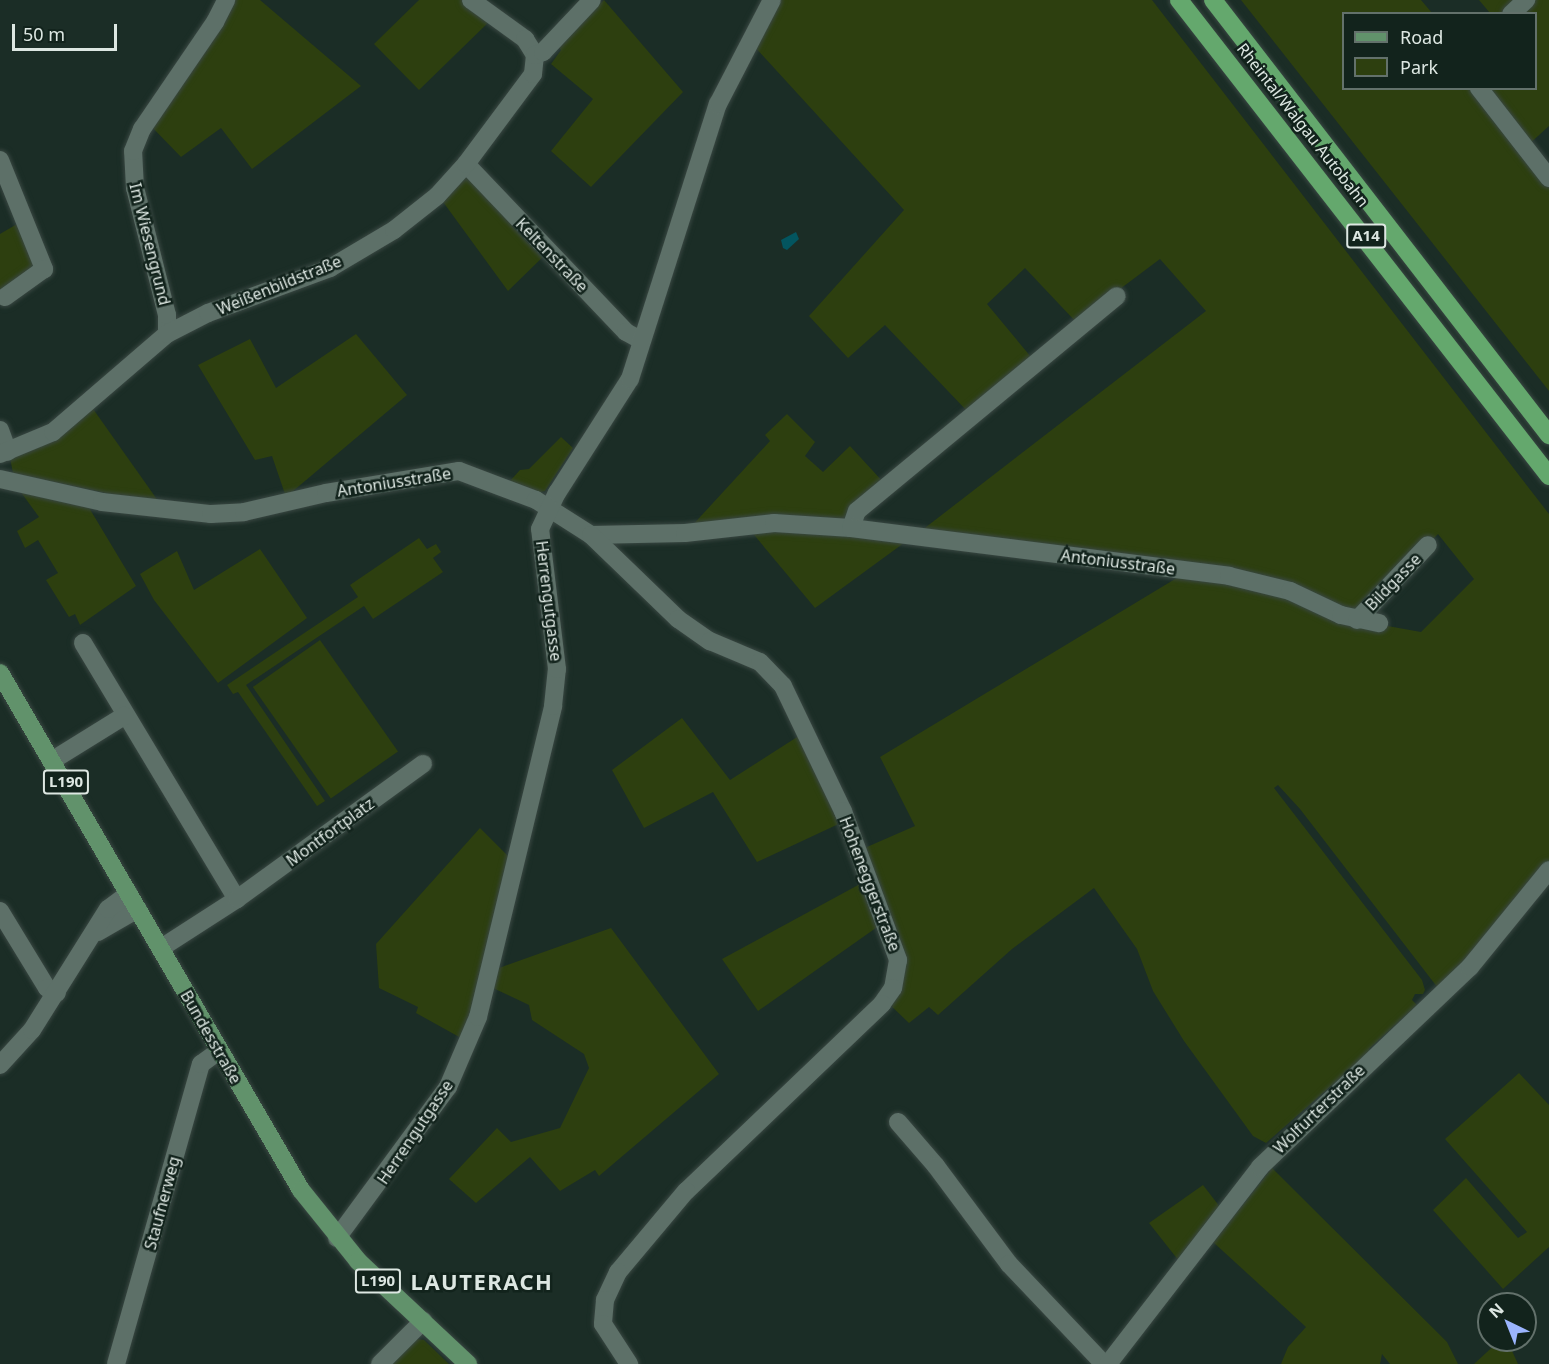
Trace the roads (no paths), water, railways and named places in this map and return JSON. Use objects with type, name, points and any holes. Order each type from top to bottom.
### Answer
[{"type":"highway","name":"Rheintal/Walgau Autobahn","points":[[1179,0],[1549,476]]},
{"type":"highway","name":"Rheintal/Walgau Autobahn","points":[[1213,0],[1549,435]]},
{"type":"main road","name":"Bundesstraße","points":[[0,673],[53,760],[279,1155],[337,1238],[468,1364]]},
{"type":"street","name":"Im Wiesengrund","points":[[167,334],[167,315],[135,188],[133,151],[141,129],[215,22],[226,0]]},
{"type":"street","points":[[471,0],[525,39],[535,55],[543,52],[592,0]]},
{"type":"street","name":"Herrengutgasse","points":[[337,1238],[448,1087],[478,1017],[553,706],[557,669],[540,540],[549,508],[622,394],[642,341],[718,104],[772,0]]},
{"type":"street","points":[[1513,12],[1526,0]]},
{"type":"street","name":"Weißenbildstraße","points":[[4,453],[53,432],[167,334],[208,313],[330,268],[363,250],[436,196],[466,164],[533,74],[535,55]]},
{"type":"street","points":[[1481,90],[1549,178]]},
{"type":"street","points":[[0,160],[44,268],[4,297]]},
{"type":"street","name":"Keltenstraße","points":[[466,164],[626,332],[642,341]]},
{"type":"street","points":[[851,528],[857,511],[1117,296]]},
{"type":"street","points":[[0,430],[4,453]]},
{"type":"street","name":"Antoniusstraße","points":[[0,478],[102,502],[211,514],[244,512],[326,493],[459,471],[549,508],[591,535],[674,534],[774,523],[851,528],[1229,576],[1290,591],[1357,620],[1379,623]]},
{"type":"street","name":"Hoheneggerstraße","points":[[591,535],[678,619],[710,641],[760,662],[783,686],[843,811],[898,960],[893,988],[882,1004],[686,1191],[618,1272],[605,1300],[603,1324],[629,1364]]},
{"type":"street","name":"Bildgasse","points":[[1357,620],[1428,545]]},
{"type":"street","points":[[83,644],[124,717],[237,899]]},
{"type":"street","points":[[53,760],[124,717]]},
{"type":"street","name":"Montfortplatz","points":[[161,948],[237,899],[423,764]]},
{"type":"street","name":"Wolfurterstraße","points":[[898,1122],[936,1166],[1009,1263],[1106,1364],[1260,1167],[1470,967],[1549,870]]},
{"type":"street","points":[[0,1065],[18,1048],[57,993],[108,909],[129,893]]},
{"type":"street","points":[[94,935],[138,909]]},
{"type":"street","points":[[0,911],[47,988],[57,993]]},
{"type":"street","points":[[0,1080],[11,1068],[18,1048]]},
{"type":"street","name":"Staufnerweg","points":[[116,1364],[201,1064],[219,1050]]},
{"type":"street","points":[[380,1364],[423,1321]]},
{"type":"water","points":[[796,232],[799,239],[787,250],[783,248],[781,240]]},
{"type":"district","name":"LAUTERACH","points":[[482,1282]]}]
